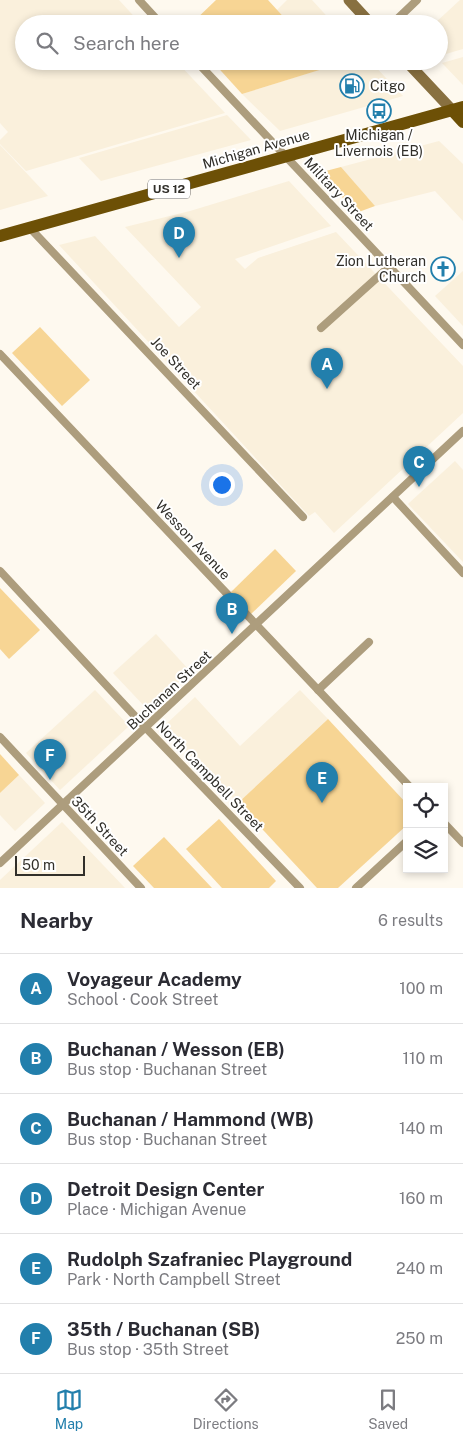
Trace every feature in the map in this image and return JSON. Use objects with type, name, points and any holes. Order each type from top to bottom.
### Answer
[{"type":"main road","points":[[349,0],[363,15]]},
{"type":"main road","points":[[416,70],[457,109],[463,122]]},
{"type":"main road","name":"Michigan Avenue","points":[[0,236],[457,109]]},
{"type":"street","points":[[139,0],[153,15]]},
{"type":"street","points":[[401,15],[417,0]]},
{"type":"street","name":"Military Street","points":[[205,70],[463,345]]},
{"type":"street","name":"Joe Street","points":[[30,227],[303,517]]},
{"type":"street","points":[[321,328],[390,266]]},
{"type":"street","name":"Wesson Avenue","points":[[0,354],[406,783]]},
{"type":"street","name":"Buchanan Street","points":[[0,863],[463,431]]},
{"type":"street","points":[[393,497],[463,573]]},
{"type":"street","name":"North Campbell Street","points":[[0,571],[146,728],[300,888]]},
{"type":"street","points":[[318,690],[369,642]]},
{"type":"street","name":"35th Street","points":[[0,737],[141,888]]},
{"type":"street","points":[[448,828],[463,843]]},
{"type":"street","points":[[356,888],[403,845]]},
{"type":"shaded area","points":[[0,0],[119,0],[133,15],[15,15],[15,70],[184,70],[225,113],[26,171],[0,144],[0,140],[8,132],[0,123]]},
{"type":"shaded area","points":[[216,0],[268,0],[282,15],[200,15]]},
{"type":"shaded area","points":[[287,0],[312,0],[326,15],[282,15],[277,10]]},
{"type":"shaded area","points":[[460,0],[463,0],[463,49],[448,53],[448,15],[444,15]]},
{"type":"shaded area","points":[[463,57],[463,85],[448,69],[448,61]]},
{"type":"shaded area","points":[[220,70],[319,70],[242,94]]},
{"type":"shaded area","points":[[318,70],[378,70],[403,96],[280,131],[242,94]]},
{"type":"shaded area","points":[[227,115],[251,140],[101,181],[79,158]]},
{"type":"shaded area","points":[[439,141],[463,164],[463,221],[435,191],[375,206],[341,167]]},
{"type":"shaded area","points":[[0,145],[48,196],[0,210]]},
{"type":"shaded area","points":[[341,167],[375,206],[356,213],[322,174],[322,172]]},
{"type":"shaded area","points":[[289,181],[331,226],[235,259],[245,269],[258,258],[336,232],[463,366],[463,413],[334,533],[315,512],[309,516],[59,245],[95,236],[179,327],[201,307],[125,227],[190,211]]},
{"type":"shaded area","points":[[463,271],[463,326],[435,296]]},
{"type":"shaded area","points":[[40,327],[90,380],[62,406],[12,353]]},
{"type":"shaded area","points":[[455,461],[463,470],[463,562],[408,504]]},
{"type":"shaded area","points":[[275,549],[296,571],[251,614],[231,592]]},
{"type":"shaded area","points":[[0,588],[40,630],[9,659],[0,649]]},
{"type":"shaded area","points":[[156,634],[190,671],[148,710],[113,673]]},
{"type":"shaded area","points":[[95,690],[129,726],[60,790],[26,753]]},
{"type":"shaded area","points":[[300,690],[328,719],[238,803],[163,727],[195,697],[240,746]]},
{"type":"shaded area","points":[[328,719],[403,800],[403,829],[338,888],[317,888],[238,803]]},
{"type":"shaded area","points":[[0,754],[19,775],[0,793]]},
{"type":"shaded area","points":[[19,775],[45,803],[15,831],[0,815],[0,793]]},
{"type":"shaded area","points":[[219,819],[276,881],[269,888],[222,888],[186,849]]},
{"type":"shaded area","points":[[62,822],[125,888],[0,888],[0,880]]},
{"type":"shaded area","points":[[164,837],[212,888],[154,888],[133,866]]},
{"type":"place","name":"Citgo","points":[[352,86]]},
{"type":"place","name":"Michigan / Livernois (EB)","points":[[379,111]]},
{"type":"place","name":"Detroit Design Center","points":[[179,258]]},
{"type":"place","name":"Zion Lutheran Church","points":[[443,269]]},
{"type":"place","name":"Voyageur Academy","points":[[327,389]]},
{"type":"place","name":"Buchanan / Hammond (WB)","points":[[419,487]]},
{"type":"place","name":"Buchanan / Wesson (EB)","points":[[232,634]]},
{"type":"place","name":"35th / Buchanan (SB)","points":[[50,780]]},
{"type":"place","name":"Rudolph Szafraniec Playground","points":[[322,803]]}]
